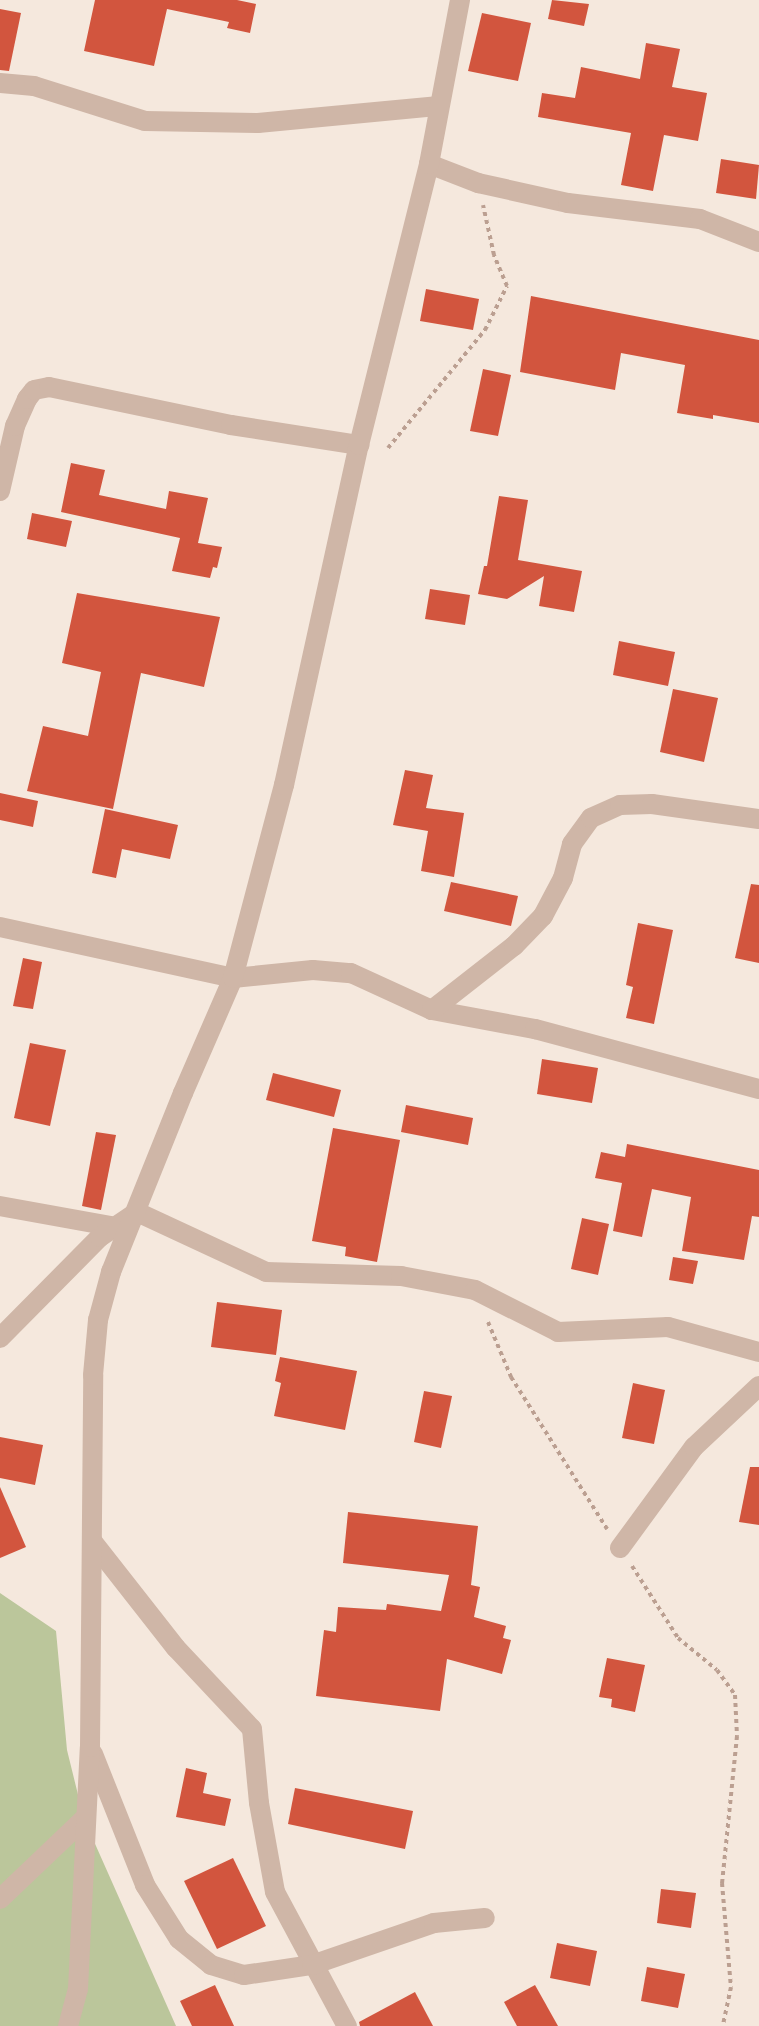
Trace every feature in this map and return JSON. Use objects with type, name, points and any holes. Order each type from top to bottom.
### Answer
[{"type":"street","points":[[68,2026],[78,1989],[84,1819],[90,1747],[93,1375],[98,1320],[111,1272],[233,978],[284,785],[359,445],[429,164],[460,0]]},
{"type":"street","points":[[0,83],[34,86],[145,121],[258,123],[439,106]]},
{"type":"street","points":[[429,164],[478,183],[568,203],[700,219],[759,242]]},
{"type":"street","points":[[0,491],[8,452],[27,399],[34,390],[49,387],[231,425],[359,445]]},
{"type":"street","points":[[432,1010],[514,946],[543,916],[563,878],[572,844],[591,818],[620,805],[652,804],[759,819]]},
{"type":"street","points":[[0,927],[233,978],[313,970],[351,973],[432,1010],[535,1029],[759,1089]]},
{"type":"street","points":[[0,1206],[115,1227]]},
{"type":"street","points":[[0,1338],[100,1237],[137,1212]]},
{"type":"street","points":[[137,1212],[266,1272],[401,1276],[475,1290],[558,1332],[668,1327],[759,1352]]},
{"type":"street","points":[[620,1548],[660,1489],[694,1447],[759,1386]]},
{"type":"street","points":[[92,1541],[176,1648],[252,1729],[259,1803],[275,1892],[347,2026]]},
{"type":"street","points":[[90,1747],[145,1885],[179,1939],[211,1965],[244,1975],[312,1965],[434,1923],[485,1918]]},
{"type":"street","points":[[0,1899],[84,1819]]},
{"type":"path","points":[[388,448],[485,330],[507,286],[494,255],[478,183]]},
{"type":"path","points":[[475,1290],[511,1377],[620,1548],[678,1638],[717,1670],[735,1695],[737,1736],[722,1883],[731,1987],[723,2026]]},
{"type":"green space","points":[[0,1593],[56,1631],[67,1750],[84,1819],[176,2026],[0,2026]]},
{"type":"building","points":[[95,0],[237,0],[256,4],[250,33],[227,28],[229,22],[167,9],[154,66],[84,51]]},
{"type":"building","points":[[552,0],[589,4],[584,26],[548,19]]},
{"type":"building","points":[[0,9],[21,13],[9,71],[0,70]]},
{"type":"building","points":[[482,13],[531,23],[518,81],[468,71]]},
{"type":"building","points":[[646,43],[680,49],[672,87],[707,93],[698,141],[664,135],[653,191],[621,185],[631,133],[538,117],[542,93],[575,98],[581,67],[640,79]]},
{"type":"building","points":[[721,159],[759,165],[756,199],[716,193]]},
{"type":"building","points":[[426,289],[479,299],[473,330],[420,321]]},
{"type":"building","points":[[531,296],[759,340],[759,423],[677,413],[685,365],[621,353],[615,390],[520,372]]},
{"type":"building","points":[[483,369],[511,375],[498,436],[470,431]]},
{"type":"building","points":[[71,463],[105,470],[99,495],[166,509],[169,491],[208,498],[198,543],[222,547],[217,568],[213,567],[210,578],[172,571],[180,538],[61,512]]},
{"type":"building","points":[[499,496],[528,500],[518,560],[582,571],[574,612],[539,606],[544,576],[507,599],[478,594],[484,566],[487,566]]},
{"type":"building","points":[[32,513],[72,521],[66,547],[27,539]]},
{"type":"building","points":[[430,589],[470,595],[465,625],[425,619]]},
{"type":"building","points":[[77,593],[220,617],[204,687],[141,673],[113,809],[27,791],[43,726],[88,736],[101,672],[62,663]]},
{"type":"building","points":[[619,641],[675,652],[668,686],[613,675]]},
{"type":"building","points":[[673,689],[718,698],[704,762],[660,752]]},
{"type":"building","points":[[405,770],[433,775],[426,808],[464,813],[454,877],[421,871],[428,831],[393,825]]},
{"type":"building","points":[[0,793],[38,801],[33,827],[0,820]]},
{"type":"building","points":[[105,809],[178,825],[170,859],[122,849],[116,878],[92,873]]},
{"type":"building","points":[[451,882],[518,896],[511,926],[444,911]]},
{"type":"building","points":[[751,884],[759,885],[759,963],[735,958]]},
{"type":"building","points":[[638,923],[673,930],[654,1024],[626,1018],[633,987],[626,985]]},
{"type":"building","points":[[23,958],[42,962],[33,1009],[13,1006]]},
{"type":"building","points":[[30,1043],[66,1050],[50,1126],[14,1118]]},
{"type":"building","points":[[542,1059],[598,1068],[592,1103],[537,1094]]},
{"type":"building","points":[[273,1073],[341,1090],[334,1117],[266,1100]]},
{"type":"building","points":[[406,1105],[473,1118],[468,1145],[401,1132]]},
{"type":"building","points":[[333,1128],[400,1140],[377,1262],[345,1256],[346,1247],[312,1241]]},
{"type":"building","points":[[96,1132],[116,1135],[101,1210],[82,1206]]},
{"type":"building","points":[[627,1144],[759,1170],[759,1217],[752,1216],[744,1260],[682,1251],[691,1197],[652,1189],[642,1237],[613,1231],[622,1183],[595,1178],[601,1152],[625,1157]]},
{"type":"building","points":[[582,1218],[609,1224],[598,1275],[571,1269]]},
{"type":"building","points":[[673,1257],[698,1261],[693,1284],[669,1280]]},
{"type":"building","points":[[217,1302],[282,1310],[276,1355],[211,1347]]},
{"type":"building","points":[[280,1357],[357,1371],[345,1430],[274,1416],[281,1383],[275,1381]]},
{"type":"building","points":[[633,1383],[665,1390],[654,1444],[622,1438]]},
{"type":"building","points":[[424,1391],[452,1396],[441,1448],[414,1442]]},
{"type":"building","points":[[0,1437],[43,1445],[35,1485],[0,1478]]},
{"type":"building","points":[[750,1467],[759,1467],[759,1525],[739,1522]]},
{"type":"building","points":[[0,1487],[26,1547],[0,1558]]},
{"type":"building","points":[[348,1512],[478,1526],[471,1585],[480,1587],[474,1617],[506,1626],[503,1638],[511,1640],[502,1674],[447,1659],[440,1711],[316,1696],[324,1630],[336,1632],[338,1607],[386,1610],[387,1604],[441,1611],[449,1575],[343,1563]]},
{"type":"building","points":[[607,1658],[645,1665],[635,1712],[611,1707],[612,1699],[599,1697]]},
{"type":"building","points":[[186,1768],[207,1773],[203,1793],[231,1799],[225,1826],[176,1817]]},
{"type":"building","points":[[295,1788],[413,1811],[405,1849],[288,1824]]},
{"type":"building","points":[[233,1858],[266,1926],[217,1949],[184,1881]]},
{"type":"building","points":[[661,1889],[696,1893],[691,1928],[657,1923]]},
{"type":"building","points":[[557,1943],[597,1951],[590,1986],[550,1978]]},
{"type":"building","points":[[647,1967],[685,1974],[678,2008],[641,2001]]},
{"type":"building","points":[[215,1985],[234,2026],[192,2026],[180,2001]]},
{"type":"building","points":[[535,1985],[558,2026],[517,2026],[504,2002]]},
{"type":"building","points":[[415,1992],[433,2026],[360,2026],[359,2022]]}]
